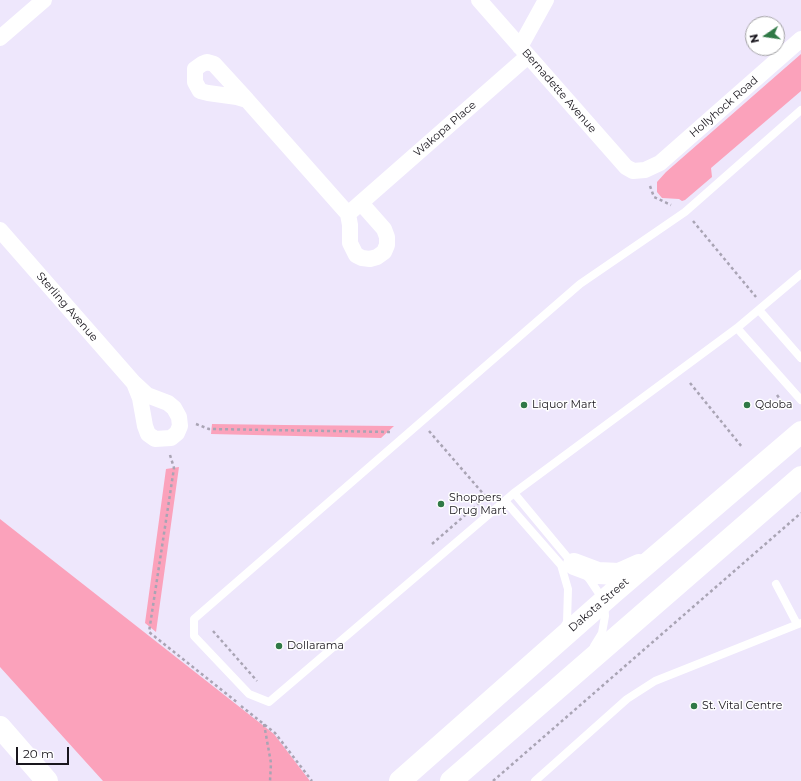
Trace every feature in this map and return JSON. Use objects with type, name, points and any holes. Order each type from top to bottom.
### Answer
[{"type":"main road","name":"Dakota Street","points":[[400,781],[604,601],[801,432]]},
{"type":"main road","points":[[451,781],[801,477]]},
{"type":"main road","points":[[761,512],[801,496]]},
{"type":"main road","points":[[574,564],[598,573],[618,574],[650,561]]},
{"type":"main road","points":[[0,727],[47,781]]},
{"type":"street","points":[[0,38],[44,0]]},
{"type":"street","name":"Bernadette Avenue","points":[[479,0],[626,167],[633,171],[645,170]]},
{"type":"street","name":"Wakopa Place","points":[[348,214],[524,51],[546,0]]},
{"type":"street","name":"Hollyhock Road","points":[[645,170],[660,163],[801,39]]},
{"type":"street","points":[[247,100],[348,214],[350,225],[350,243],[352,249],[356,255],[362,258],[370,259],[377,257],[384,252],[387,245],[387,237],[384,229],[361,203]]},
{"type":"street","name":"Sterling Avenue","points":[[0,230],[134,383],[147,395],[168,403],[174,408],[179,417],[180,426],[177,433],[171,438],[155,439],[148,434],[140,398],[134,383]]},
{"type":"lane","points":[[801,110],[685,212],[580,284],[401,439],[194,619],[194,636],[249,694],[268,702],[514,493],[738,328],[801,274]]},
{"type":"lane","points":[[761,308],[801,358]]},
{"type":"lane","points":[[738,328],[801,400]]},
{"type":"lane","points":[[514,493],[574,564],[590,580],[604,601],[605,616],[602,633],[578,670]]},
{"type":"lane","points":[[505,501],[561,565],[568,589],[567,622],[555,644]]},
{"type":"lane","points":[[535,781],[623,702],[655,681],[799,623],[776,584]]},
{"type":"path","points":[[645,170],[654,197],[685,212],[761,308]]},
{"type":"path","points":[[690,383],[742,447]]},
{"type":"path","points":[[180,423],[193,423],[209,429],[394,432],[401,439]]},
{"type":"path","points":[[432,544],[486,497]]},
{"type":"path","points":[[493,781],[801,513]]},
{"type":"path","points":[[213,631],[260,685]]},
{"type":"path","points":[[264,724],[271,763],[270,781]]},
{"type":"shaded area","points":[[801,54],[801,91],[711,168],[712,177],[685,200],[682,201],[679,199],[662,198],[657,192],[657,182],[666,172]]},
{"type":"shaded area","points":[[212,424],[394,426],[381,438],[211,434]]},
{"type":"shaded area","points":[[179,467],[156,632],[145,623],[166,469]]},
{"type":"shaded area","points":[[0,519],[274,734],[310,781],[103,781],[0,667]]},
{"type":"place","name":"Liquor Mart","points":[[524,405]]},
{"type":"place","name":"Qdoba","points":[[747,405]]},
{"type":"place","name":"Shoppers Drug Mart","points":[[441,504]]},
{"type":"place","name":"Dollarama","points":[[279,646]]},
{"type":"place","name":"St. Vital Centre","points":[[694,706]]}]
